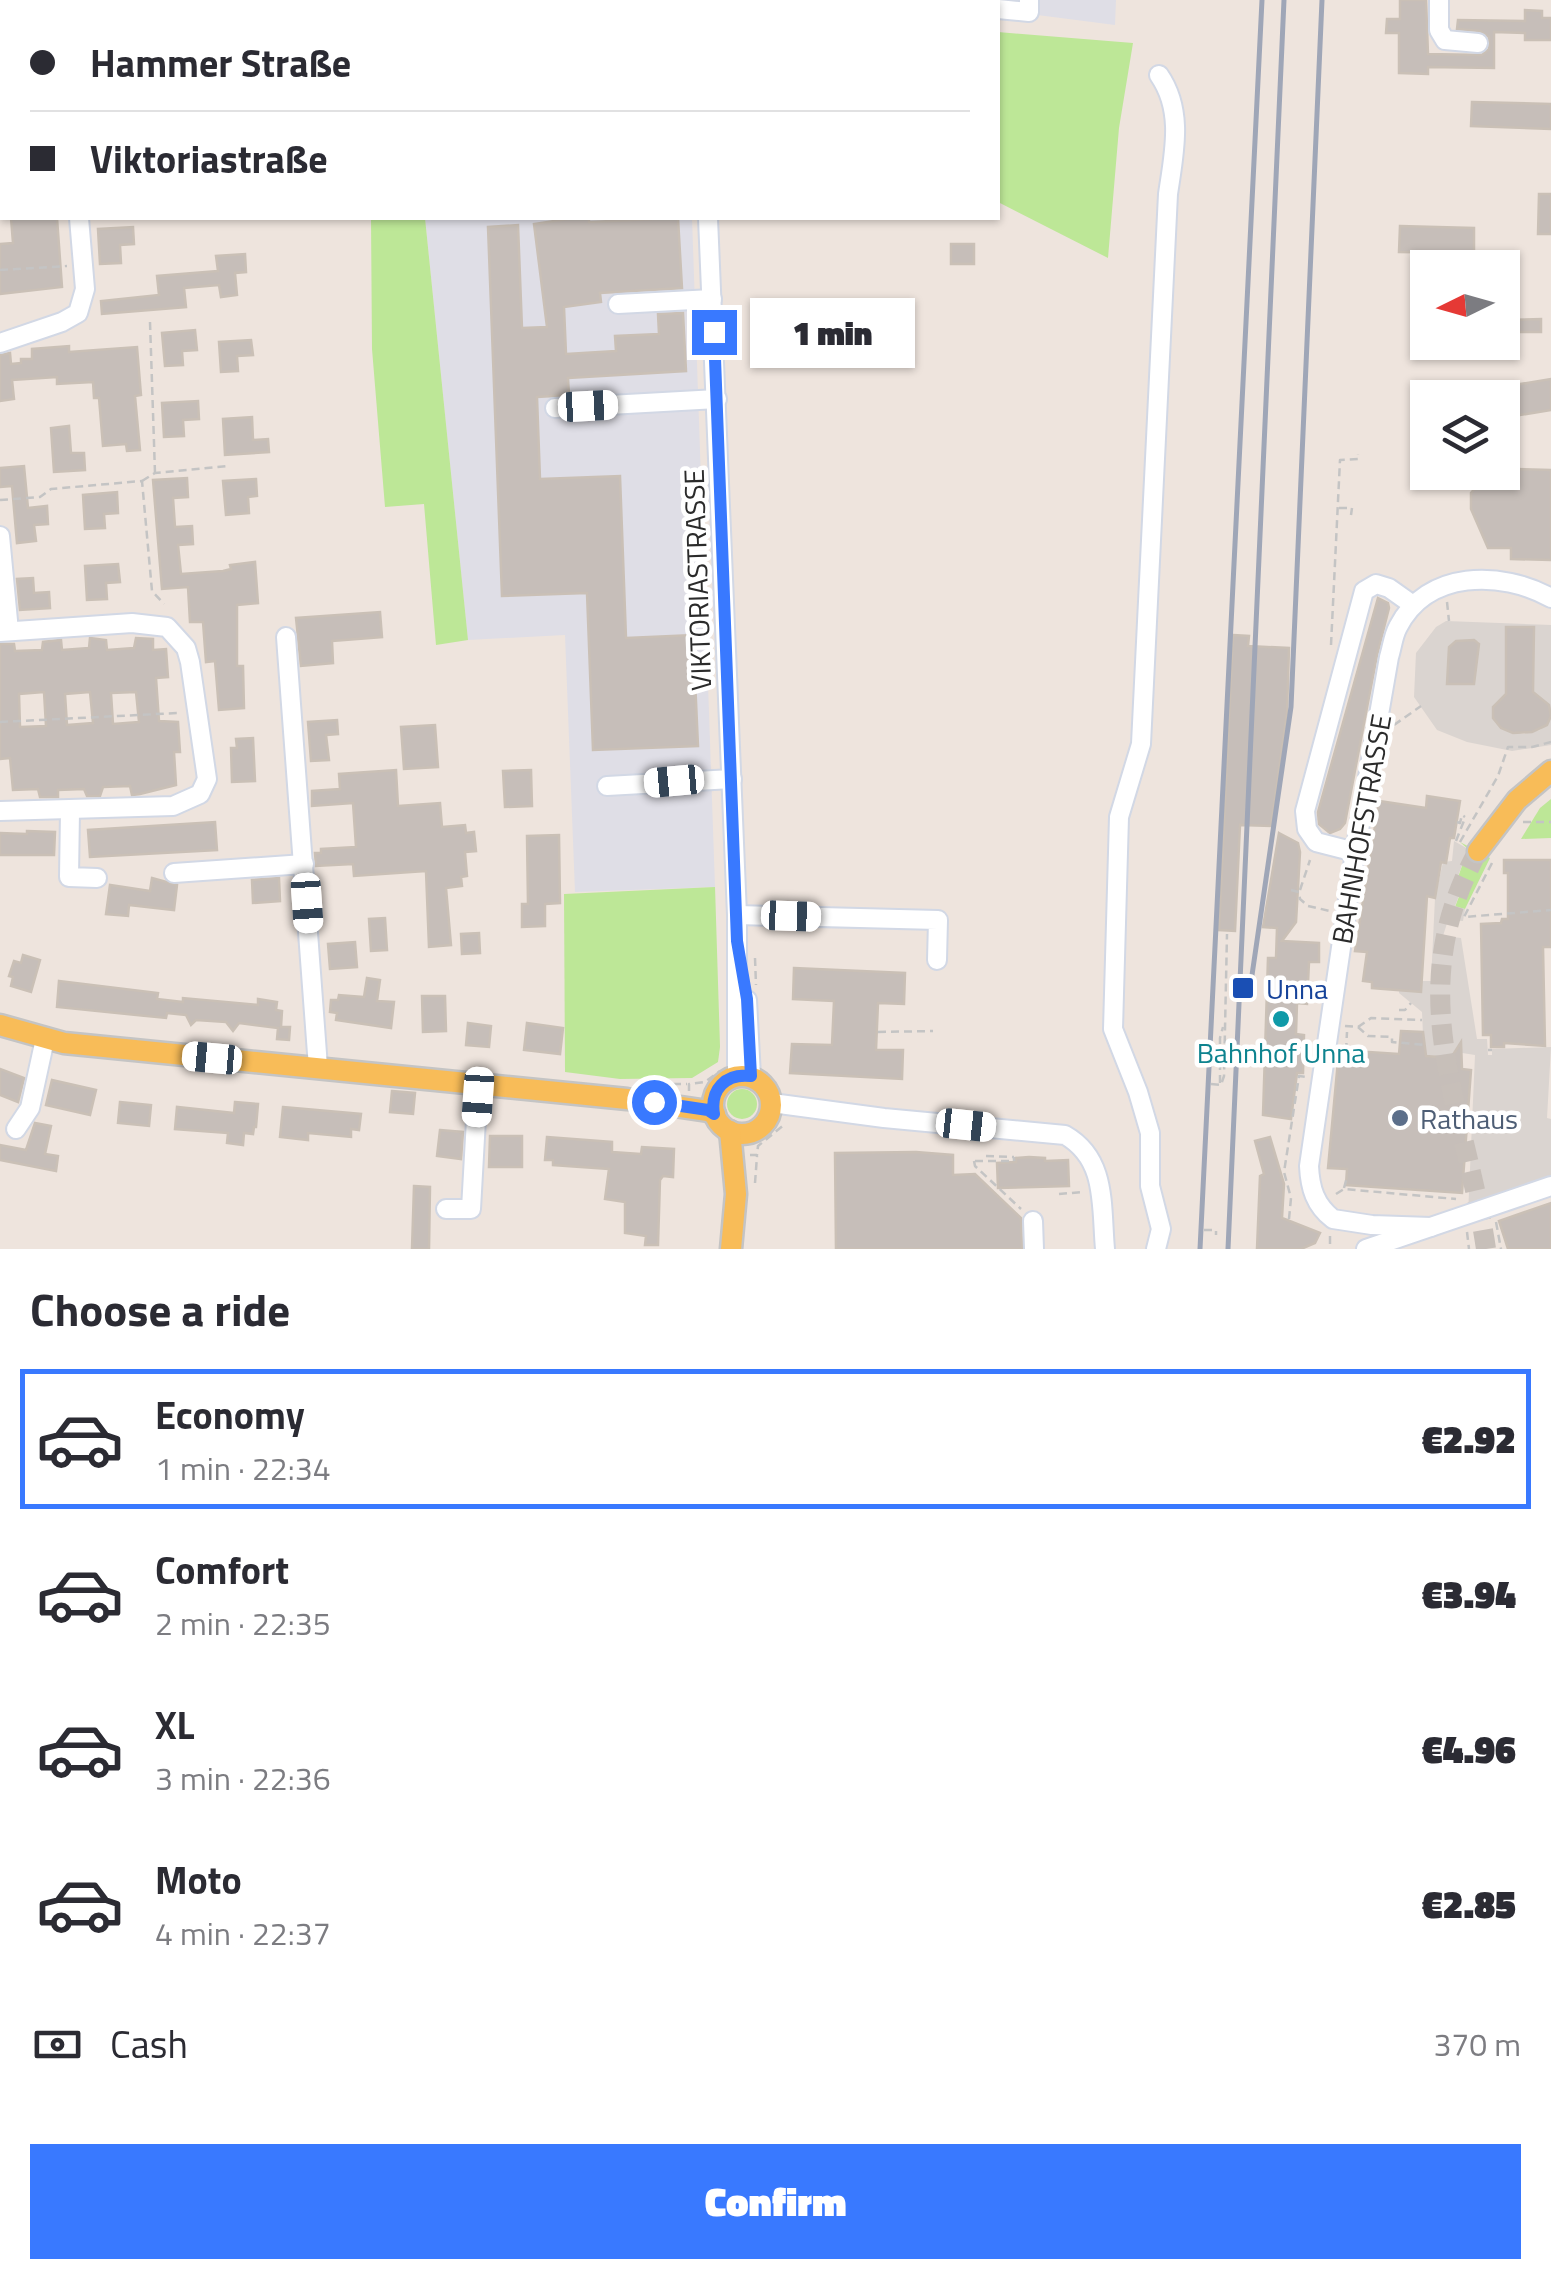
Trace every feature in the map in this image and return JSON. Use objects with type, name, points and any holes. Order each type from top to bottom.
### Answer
[{"type":"main road","points":[[1472,849],[1517,800],[1551,771]]},
{"type":"main road","points":[[0,1026],[45,1038],[177,1055],[627,1098],[708,1110],[730,1131],[736,1194],[732,1249]]},
{"type":"main road","points":[[714,1114],[713,1102],[732,1077]]},
{"type":"main road","points":[[627,1098],[689,1093],[732,1077],[766,1086],[772,1103],[766,1122],[751,1133],[736,1194]]},
{"type":"main road","points":[[730,1131],[751,1133]]},
{"type":"street","points":[[1000,5],[1029,12],[1030,0]]},
{"type":"street","points":[[1439,0],[1438,30],[1445,40],[1478,44]]},
{"type":"street","points":[[1156,1249],[1161,1229],[1150,1186],[1150,1133],[1113,1028],[1119,817],[1142,744],[1168,194],[1176,141],[1169,90],[1159,75]]},
{"type":"street","points":[[0,342],[62,322],[78,312],[85,289],[79,220]]},
{"type":"street","name":"VIKTORIASTRASSE","points":[[708,220],[737,941],[747,999],[732,1077]]},
{"type":"street","points":[[618,304],[712,299]]},
{"type":"street","points":[[554,408],[717,399]]},
{"type":"street","points":[[0,536],[5,631],[132,623],[167,627],[186,648],[207,762],[207,779],[200,794],[173,806],[0,811]]},
{"type":"street","points":[[1355,852],[1316,842],[1307,829],[1305,810],[1364,591],[1376,584],[1389,588],[1412,606],[1445,586],[1483,579],[1515,583],[1551,598]]},
{"type":"street","name":"BAHNHOFSTRASSE","points":[[1412,606],[1397,629],[1389,657],[1346,913],[1338,1025],[1322,1080],[1309,1166],[1315,1198],[1333,1220],[1431,1227]]},
{"type":"street","points":[[286,637],[318,1067]]},
{"type":"street","points":[[607,786],[732,779]]},
{"type":"street","points":[[70,811],[69,877],[98,878]]},
{"type":"street","points":[[174,873],[304,864]]},
{"type":"street","points":[[737,915],[938,920],[937,960]]},
{"type":"street","points":[[16,1129],[30,1108],[45,1038]]},
{"type":"street","points":[[446,1210],[471,1209],[478,1084]]},
{"type":"street","points":[[772,1103],[1065,1135],[1079,1143],[1094,1162],[1106,1249]]},
{"type":"street","name":"BAHNHOFSTRASSE","points":[[1367,1249],[1551,1186]]},
{"type":"street","points":[[1033,1221],[1034,1249]]},
{"type":"path","points":[[0,270],[83,264]]},
{"type":"path","points":[[150,322],[155,473]]},
{"type":"path","points":[[1330,655],[1340,460],[1358,459],[1358,454]]},
{"type":"path","points":[[0,500],[40,497],[51,489],[142,481],[155,473],[227,466]]},
{"type":"path","points":[[142,481],[152,591],[164,604]]},
{"type":"path","points":[[1338,508],[1352,508],[1352,515]]},
{"type":"path","points":[[0,722],[199,711]]},
{"type":"path","points":[[1551,742],[1508,747],[1487,796],[1472,849],[1464,917],[1551,910]]},
{"type":"path","points":[[1457,822],[1465,817],[1472,849]]},
{"type":"path","points":[[1514,830],[1521,822],[1551,822]]},
{"type":"path","points":[[1312,856],[1300,898],[1308,906],[1346,913]]},
{"type":"path","points":[[1292,890],[1299,892]]},
{"type":"path","points":[[1212,1084],[1221,1084],[1218,1076],[1227,934]]},
{"type":"path","points":[[1399,1010],[1405,1010],[1411,1003]]},
{"type":"path","points":[[1358,1027],[1371,1018],[1422,1020]]},
{"type":"path","points":[[1346,1050],[1338,1025],[1358,1027],[1368,1036],[1392,1037],[1392,1042],[1425,1045]]},
{"type":"path","points":[[878,1032],[933,1031]]},
{"type":"path","points":[[1289,1220],[1290,1198],[1284,1172],[1300,1076],[1322,1080]]},
{"type":"path","points":[[689,1093],[689,1084],[732,1077]]},
{"type":"path","points":[[746,1155],[757,1155],[758,1146],[781,1124],[792,1123],[794,1105]]},
{"type":"path","points":[[986,1156],[1014,1158],[974,1161],[1033,1221]]},
{"type":"path","points":[[1344,1190],[1347,1177]]},
{"type":"path","points":[[1332,1196],[1344,1190],[1468,1200]]},
{"type":"path","points":[[1059,1194],[1082,1192]]},
{"type":"path","points":[[1493,1206],[1501,1249]]},
{"type":"path","points":[[1204,1230],[1216,1230],[1216,1235]]},
{"type":"path","points":[[1328,1243],[1330,1249]]},
{"type":"shaded area","points":[[1000,0],[1116,0],[1115,25],[1000,10]]},
{"type":"shaded area","points":[[425,220],[692,220],[715,887],[575,892],[565,635],[468,640]]},
{"type":"shaded area","points":[[1446,621],[1551,625],[1551,710],[1537,695],[1509,694],[1496,703],[1492,712],[1501,728],[1523,734],[1540,730],[1551,716],[1551,745],[1512,751],[1467,742],[1437,730],[1414,697],[1416,653],[1436,627]],"holes":[[[1470,640],[1479,642],[1474,684],[1448,684],[1449,648]]]},
{"type":"shaded area","points":[[1454,841],[1468,849],[1457,879],[1460,881],[1456,892],[1460,893],[1455,906],[1465,909],[1463,921],[1448,920],[1443,936],[1461,938],[1477,1039],[1487,1039],[1488,1055],[1492,1055],[1492,1049],[1551,1047],[1547,1118],[1551,1119],[1551,1186],[1468,1215],[1475,1055],[1456,1052],[1452,1058],[1424,1056],[1422,1012],[1399,993],[1399,988],[1431,981],[1435,898],[1443,862],[1452,861]]},
{"type":"green space","points":[[1000,32],[1133,43],[1119,128],[1108,258],[1000,203]]},
{"type":"green space","points":[[371,220],[425,220],[468,640],[436,645],[424,504],[385,507],[372,349]]},
{"type":"green space","points":[[1551,799],[1551,838],[1521,839],[1540,808]]},
{"type":"green space","points":[[1460,842],[1490,858],[1465,909],[1455,907],[1460,894],[1456,892],[1457,880],[1468,849]]},
{"type":"green space","points":[[715,887],[718,1062],[692,1078],[620,1079],[565,1072],[564,894]]},
{"type":"green space","points":[[742,1089],[756,1098],[757,1104],[748,1118],[742,1119],[728,1110],[727,1104],[736,1090]]},
{"type":"building","points":[[1400,0],[1426,0],[1428,54],[1482,55],[1489,49],[1489,37],[1480,31],[1457,29],[1458,20],[1525,21],[1525,10],[1542,11],[1542,18],[1551,18],[1551,40],[1525,40],[1525,33],[1494,32],[1494,68],[1428,67],[1428,74],[1399,73],[1399,33],[1386,33],[1387,19],[1400,19]]},
{"type":"building","points":[[1472,102],[1551,104],[1551,129],[1471,126]]},
{"type":"building","points":[[1539,194],[1551,194],[1551,234],[1538,234]]},
{"type":"building","points":[[11,220],[57,220],[62,287],[0,294],[0,244],[13,243]]},
{"type":"building","points":[[561,220],[678,220],[682,288],[600,293],[601,302],[564,307],[566,354],[616,351],[615,336],[659,334],[658,314],[683,313],[686,371],[568,378],[569,395],[537,397],[540,479],[620,476],[626,638],[693,635],[698,746],[593,750],[587,593],[502,596],[488,227],[518,225],[522,328],[547,327],[534,224]]},
{"type":"building","points":[[1400,226],[1474,228],[1474,250],[1399,252]]},
{"type":"building","points":[[133,227],[134,244],[120,245],[121,263],[100,264],[98,229]]},
{"type":"building","points":[[951,244],[974,244],[974,264],[951,264]]},
{"type":"building","points":[[245,254],[246,272],[235,273],[237,295],[221,297],[219,285],[184,288],[186,307],[102,314],[101,301],[159,295],[157,276],[218,271],[216,256]]},
{"type":"building","points":[[1541,319],[1541,332],[1520,332],[1520,320]]},
{"type":"building","points":[[195,330],[197,350],[182,351],[183,365],[165,366],[162,333]]},
{"type":"building","points":[[251,340],[253,355],[237,356],[238,371],[221,372],[219,342]]},
{"type":"building","points":[[69,346],[69,352],[137,347],[141,395],[135,396],[140,450],[127,451],[126,444],[103,446],[99,398],[94,398],[93,382],[57,384],[57,377],[12,380],[14,399],[0,401],[0,355],[10,353],[11,364],[21,363],[21,359],[32,359],[32,349]]},
{"type":"building","points":[[1551,379],[1551,410],[1520,415],[1520,384]]},
{"type":"building","points":[[198,401],[199,419],[183,420],[184,436],[164,437],[162,403]]},
{"type":"building","points":[[252,417],[253,440],[268,439],[269,452],[225,455],[223,419]]},
{"type":"building","points":[[69,426],[71,453],[84,453],[85,470],[54,472],[51,428]]},
{"type":"building","points":[[24,466],[28,508],[47,506],[48,524],[34,525],[36,541],[17,543],[12,486],[0,487],[0,468]]},
{"type":"building","points":[[1520,469],[1551,470],[1551,560],[1511,559],[1511,548],[1488,548],[1471,509],[1471,493],[1520,490]]},
{"type":"building","points":[[187,478],[188,497],[173,498],[175,527],[192,526],[193,544],[178,545],[181,574],[223,571],[231,569],[230,565],[255,562],[258,603],[237,605],[237,666],[243,666],[244,708],[219,710],[215,661],[206,662],[203,622],[190,622],[188,587],[162,589],[153,480]]},
{"type":"building","points":[[256,479],[257,496],[248,497],[249,513],[226,515],[223,481]]},
{"type":"building","points":[[117,492],[118,513],[104,514],[105,528],[85,529],[83,495]]},
{"type":"building","points":[[118,564],[120,582],[106,583],[107,599],[87,600],[85,566]]},
{"type":"building","points":[[33,578],[34,593],[49,592],[50,608],[20,610],[17,579]]},
{"type":"building","points":[[1378,598],[1388,603],[1389,608],[1345,823],[1330,833],[1319,824],[1318,812]]},
{"type":"building","points":[[380,612],[382,637],[332,641],[333,663],[301,666],[296,618]]},
{"type":"building","points":[[1506,627],[1534,627],[1533,692],[1549,705],[1551,716],[1547,725],[1532,732],[1513,733],[1501,728],[1493,718],[1493,707],[1506,694]]},
{"type":"building","points":[[1233,635],[1249,636],[1248,646],[1289,648],[1287,713],[1271,826],[1240,825],[1235,931],[1219,930]]},
{"type":"building","points":[[90,638],[106,640],[107,650],[134,648],[136,638],[153,639],[153,650],[166,649],[168,677],[156,678],[159,721],[178,722],[180,752],[174,752],[176,785],[132,795],[130,786],[103,787],[100,796],[87,796],[84,789],[58,790],[58,797],[40,797],[38,789],[13,790],[10,758],[0,759],[0,644],[14,644],[15,651],[42,650],[43,642],[61,640],[62,650],[89,648]],"holes":[[[44,692],[46,726],[20,727],[19,694]],[[90,692],[93,723],[67,725],[65,694]],[[136,692],[139,722],[113,724],[111,693]]]},
{"type":"building","points":[[1474,640],[1479,644],[1474,684],[1447,684],[1449,647],[1456,641]]},
{"type":"building","points":[[337,720],[338,734],[326,735],[329,760],[311,761],[308,722]]},
{"type":"building","points":[[435,725],[438,767],[404,769],[401,727]]},
{"type":"building","points":[[253,738],[255,781],[232,782],[231,748],[237,748],[236,739]]},
{"type":"building","points":[[396,770],[398,806],[440,803],[442,827],[465,825],[466,833],[474,832],[476,851],[465,852],[467,876],[461,877],[462,886],[446,888],[451,945],[429,947],[426,871],[354,876],[353,864],[316,866],[315,853],[321,853],[321,849],[356,847],[353,803],[312,806],[312,791],[340,789],[339,774]]},
{"type":"building","points":[[531,770],[532,806],[505,807],[503,771]]},
{"type":"building","points":[[1427,796],[1460,801],[1454,838],[1450,838],[1446,863],[1441,862],[1435,898],[1427,896],[1421,992],[1372,988],[1372,982],[1363,981],[1367,952],[1355,951],[1379,801],[1426,808]]},
{"type":"building","points":[[215,822],[217,850],[90,857],[88,830]]},
{"type":"building","points":[[55,832],[54,855],[0,855],[0,833]]},
{"type":"building","points":[[1279,833],[1298,843],[1300,852],[1296,922],[1282,941],[1319,943],[1319,962],[1309,962],[1307,1004],[1297,1003],[1296,1034],[1304,1035],[1303,1073],[1297,1073],[1291,1119],[1263,1115],[1268,958],[1276,958],[1277,928],[1263,927]]},
{"type":"building","points":[[559,835],[560,903],[545,904],[545,926],[522,927],[522,904],[528,904],[527,836]]},
{"type":"building","points":[[1504,860],[1551,860],[1551,947],[1543,947],[1545,1046],[1504,1043],[1504,1047],[1491,1047],[1491,1035],[1483,1035],[1481,924],[1508,919],[1508,873],[1504,873]]},
{"type":"building","points":[[152,878],[177,885],[174,910],[129,905],[128,916],[106,914],[110,885],[150,891]]},
{"type":"building","points":[[279,878],[280,901],[253,903],[252,880]]},
{"type":"building","points":[[385,918],[387,950],[371,951],[369,919]]},
{"type":"building","points":[[479,933],[480,953],[462,954],[461,934]]},
{"type":"building","points":[[355,942],[357,967],[330,969],[328,944]]},
{"type":"building","points":[[23,955],[40,960],[31,992],[11,986],[13,977],[9,976],[14,961],[21,963]]},
{"type":"building","points":[[794,968],[905,973],[904,1004],[878,1003],[876,1050],[903,1050],[902,1079],[790,1073],[792,1044],[832,1045],[834,1001],[793,999]]},
{"type":"building","points":[[367,978],[380,980],[377,1001],[394,1002],[391,1028],[336,1020],[337,1013],[330,1012],[331,1000],[338,1000],[339,995],[364,997]]},
{"type":"building","points":[[59,981],[158,993],[157,999],[183,1002],[183,998],[258,1005],[258,999],[277,1002],[276,1010],[282,1011],[281,1027],[290,1027],[289,1040],[277,1039],[278,1028],[239,1023],[233,1031],[226,1022],[196,1020],[191,1025],[186,1015],[167,1013],[166,1018],[57,1007]]},
{"type":"building","points":[[422,996],[445,996],[446,1031],[423,1032]]},
{"type":"building","points":[[468,1023],[491,1026],[489,1047],[466,1045]]},
{"type":"building","points":[[527,1023],[563,1028],[560,1054],[524,1050]]},
{"type":"building","name":"Rathaus","points":[[1401,1031],[1423,1032],[1426,1056],[1451,1058],[1461,1042],[1462,1069],[1471,1070],[1462,1193],[1346,1185],[1347,1169],[1328,1168],[1339,1050],[1399,1054]]},
{"type":"building","points":[[0,1069],[24,1078],[18,1102],[0,1095]]},
{"type":"building","points":[[52,1080],[96,1090],[90,1115],[46,1105]]},
{"type":"building","points":[[392,1091],[415,1093],[413,1114],[390,1112]]},
{"type":"building","points":[[120,1102],[151,1105],[149,1126],[118,1123]]},
{"type":"building","points":[[235,1102],[258,1104],[256,1127],[253,1134],[244,1133],[243,1145],[227,1143],[228,1133],[175,1129],[177,1107],[234,1113]]},
{"type":"building","points":[[283,1107],[361,1114],[359,1130],[351,1129],[351,1137],[308,1133],[308,1140],[280,1137]]},
{"type":"building","points":[[35,1123],[51,1126],[45,1154],[58,1156],[56,1171],[0,1160],[0,1145],[26,1150]]},
{"type":"building","points":[[440,1130],[463,1132],[461,1159],[437,1156]]},
{"type":"building","points":[[490,1136],[522,1136],[522,1167],[489,1167]]},
{"type":"building","points":[[547,1137],[612,1142],[612,1152],[641,1154],[642,1147],[674,1149],[673,1177],[663,1176],[660,1180],[658,1245],[645,1245],[646,1236],[625,1233],[625,1202],[605,1199],[609,1169],[553,1165],[553,1160],[545,1160]]},
{"type":"building","points":[[1270,1137],[1284,1184],[1282,1218],[1320,1233],[1315,1243],[1301,1249],[1257,1249],[1260,1176],[1264,1174],[1255,1141]]},
{"type":"building","points":[[835,1153],[953,1155],[953,1175],[975,1174],[1021,1218],[1022,1249],[836,1249]]},
{"type":"building","points":[[1029,1157],[1068,1160],[1069,1186],[998,1188],[997,1163]]},
{"type":"building","points":[[414,1186],[430,1187],[429,1249],[412,1249]]},
{"type":"building","points":[[1551,1203],[1551,1249],[1508,1249],[1499,1221]]},
{"type":"tunnel","points":[[1478,851],[1455,903],[1443,953],[1440,1002],[1444,1050],[1486,1249]]},
{"type":"railway","points":[[1200,1249],[1262,0]]},
{"type":"railway","points":[[1228,1249],[1284,0]]},
{"type":"railway","points":[[1251,982],[1291,707],[1322,0]]},
{"type":"place","name":"Unna","points":[[1243,988]]},
{"type":"place","name":"Bahnhof Unna","points":[[1281,1019]]},
{"type":"place","name":"Rathaus","points":[[1400,1118]]},
{"type":"route","points":[[654,1102],[714,1114],[713,1102],[720,1084],[737,1075],[751,1076],[747,999],[737,941],[714,332]]}]
